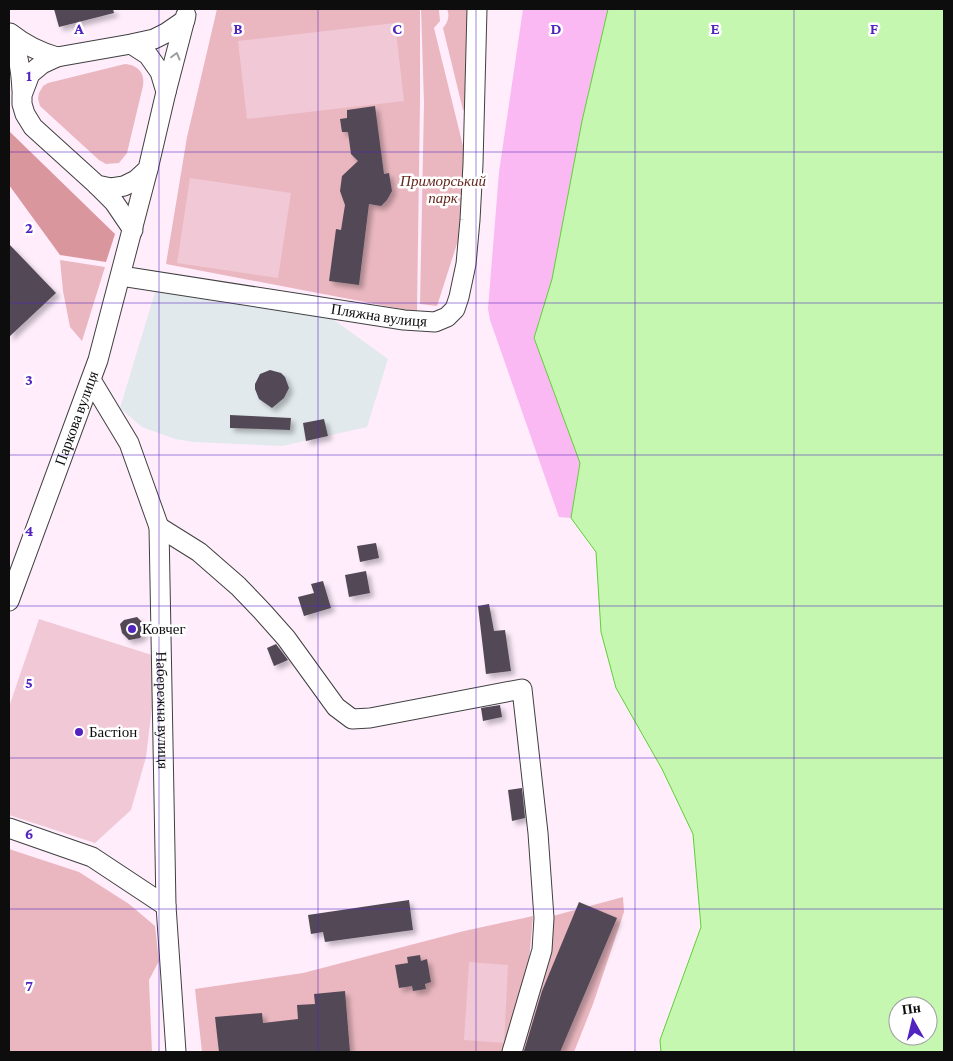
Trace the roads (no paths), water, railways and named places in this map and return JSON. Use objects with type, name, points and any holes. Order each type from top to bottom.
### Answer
[{"type":"street","name":"Пляжна вулиця","points":[[121,276],[404,320],[435,322],[447,317],[455,309],[459,297],[467,255],[473,164],[477,9]]},
{"type":"street","points":[[22,95],[30,74],[42,64],[57,57],[154,38],[166,33],[187,14]]},
{"type":"street","points":[[97,184],[111,188],[124,186],[136,180],[148,169],[187,14]]},
{"type":"street","points":[[10,33],[26,46],[57,57]]},
{"type":"street","points":[[10,33],[20,62],[22,104],[25,114],[33,127],[97,184],[114,202],[133,230]]},
{"type":"street","points":[[131,44],[148,55],[160,72],[166,92]]},
{"type":"street","name":"Паркова вулиця","points":[[9,601],[91,380],[121,276],[148,169]]},
{"type":"street","name":"Набережна вулиця","points":[[91,380],[128,443],[159,527],[166,906],[176,1052]]},
{"type":"street","points":[[159,527],[199,552],[238,586],[286,638],[336,707],[352,719],[370,718],[522,689],[538,833],[544,918],[542,950],[512,1052]]},
{"type":"street","points":[[9,828],[92,857],[166,906]]},
{"type":"place","name":"Ковчег","points":[[132,629]]},
{"type":"place","name":"Бастіон","points":[[79,732]]},
{"type":"park label","name":"Приморський парк","points":[[443,190]]}]
